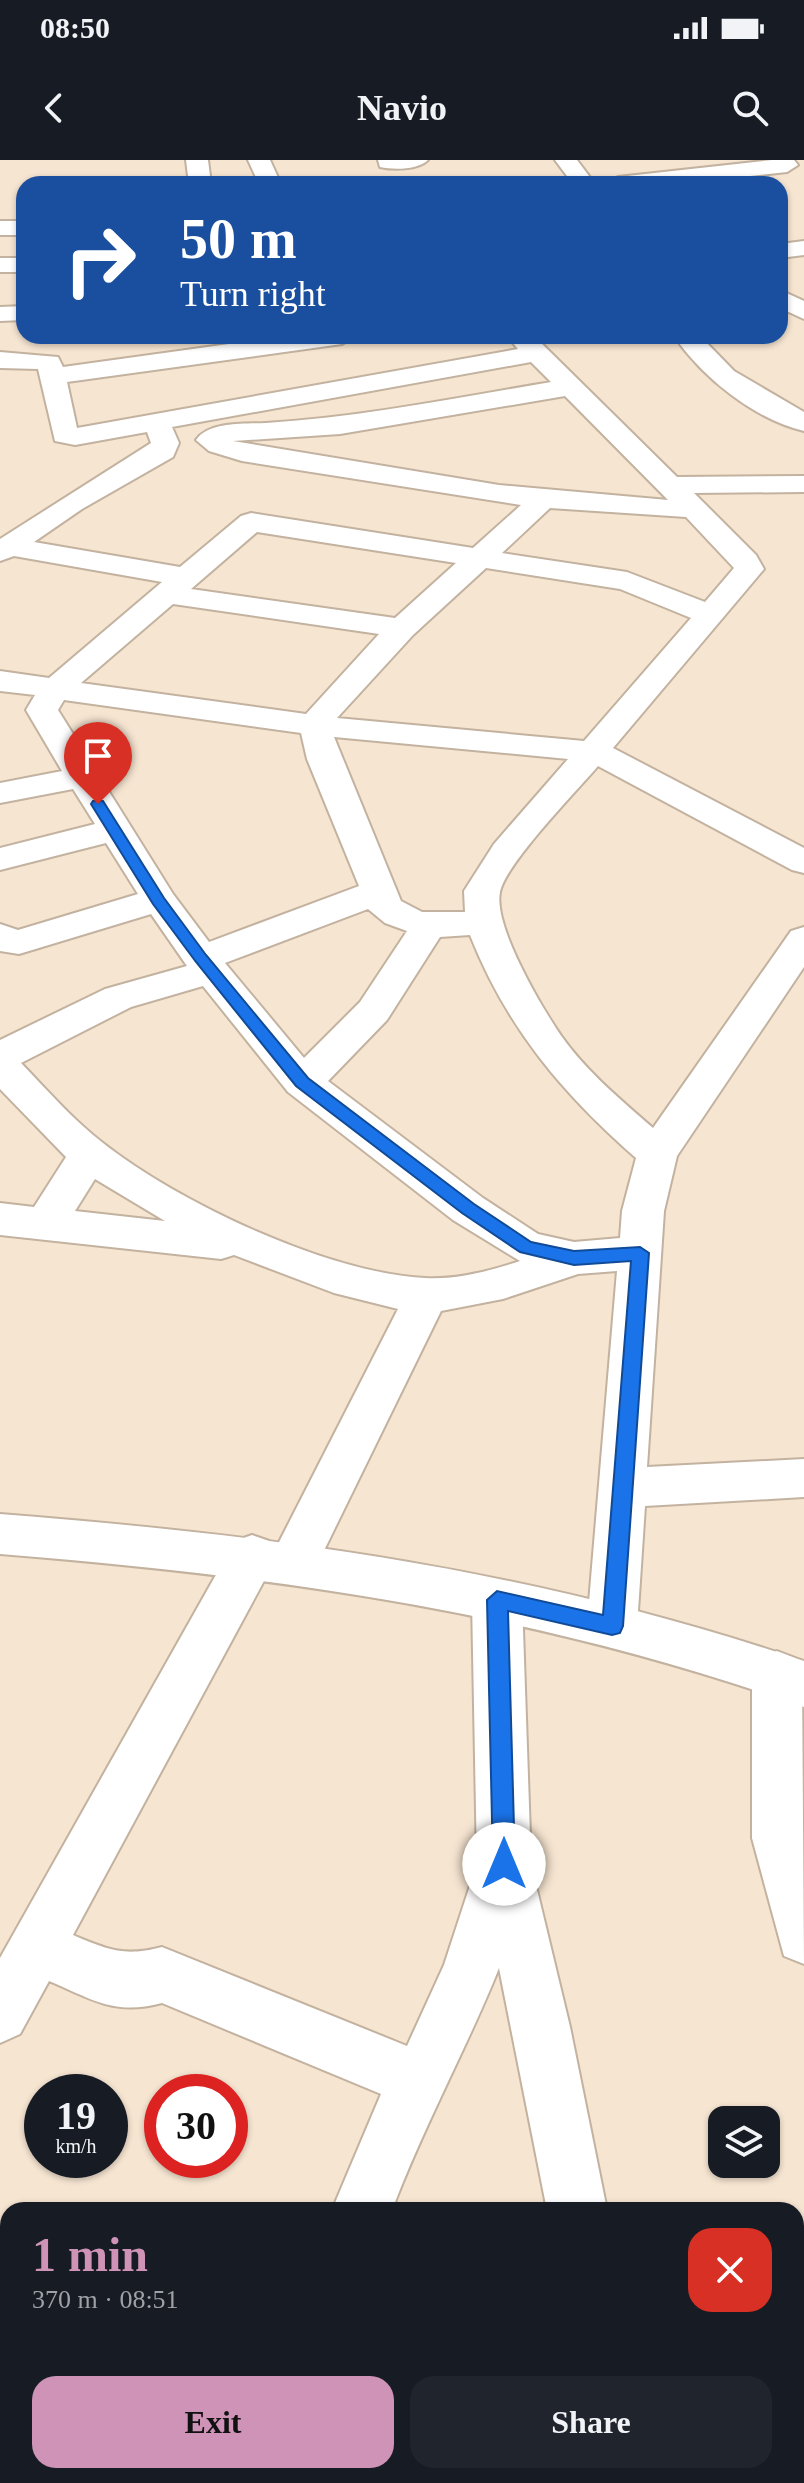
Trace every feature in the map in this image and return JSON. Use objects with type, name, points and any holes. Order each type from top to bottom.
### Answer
[{"type":"street","points":[[388,161],[417,160]]},
{"type":"street","points":[[710,176],[790,169]]},
{"type":"street","points":[[142,344],[143,364]]},
{"type":"street","points":[[285,344],[143,364],[29,364],[65,435],[85,436],[160,432],[528,345],[699,513],[749,569],[596,752],[506,852],[482,891],[483,922],[494,949],[548,1046],[609,1112],[657,1154]]},
{"type":"street","points":[[694,344],[727,378],[804,423]]},
{"type":"street","points":[[569,387],[354,424],[229,433],[210,440],[245,452],[538,506],[644,508],[699,513]]},
{"type":"street","points":[[4,549],[72,503],[163,451],[160,432]]},
{"type":"street","points":[[670,485],[804,484]]},
{"type":"street","points":[[483,922],[428,926],[407,922],[386,908],[324,759],[318,726],[322,714],[402,628],[538,506]]},
{"type":"street","points":[[48,700],[174,586],[251,522],[627,581],[711,615]]},
{"type":"street","points":[[4,549],[174,586],[402,628]]},
{"type":"street","points":[[0,681],[48,700],[81,777],[159,900],[206,965],[302,1082],[468,1209],[526,1247],[574,1258]]},
{"type":"street","points":[[0,702],[48,700],[596,752],[804,862]]},
{"type":"street","points":[[0,793],[81,777]]},
{"type":"street","points":[[0,859],[115,830]]},
{"type":"street","points":[[378,892],[56,1026],[2,1069],[89,1154],[155,1199],[255,1246],[353,1281],[427,1295],[502,1286],[574,1258],[640,1253]]},
{"type":"street","points":[[0,936],[6,941],[19,942],[159,900]]},
{"type":"street","points":[[302,1082],[357,1034],[411,961],[428,926]]},
{"type":"street","points":[[612,1626],[643,1211],[657,1154],[804,939]]},
{"type":"street","points":[[45,1225],[89,1154]]},
{"type":"street","points":[[0,1219],[255,1246]]},
{"type":"street","points":[[0,2014],[36,1948],[273,1559],[427,1295]]},
{"type":"street","points":[[623,1488],[804,1478]]},
{"type":"street","points":[[0,1534],[273,1559],[426,1583],[612,1626],[790,1679],[779,1838],[804,1937]]},
{"type":"street","points":[[497,1600],[504,1864],[575,2202]]},
{"type":"street","points":[[365,2202],[387,2145],[472,1966],[504,1864]]},
{"type":"street","points":[[36,1948],[114,1980],[136,1982],[162,1975],[420,2081]]},
{"type":"route","points":[[98,804],[201,959],[302,1082],[468,1209],[526,1247],[574,1258],[640,1253],[612,1626],[497,1600],[504,1864]]}]
